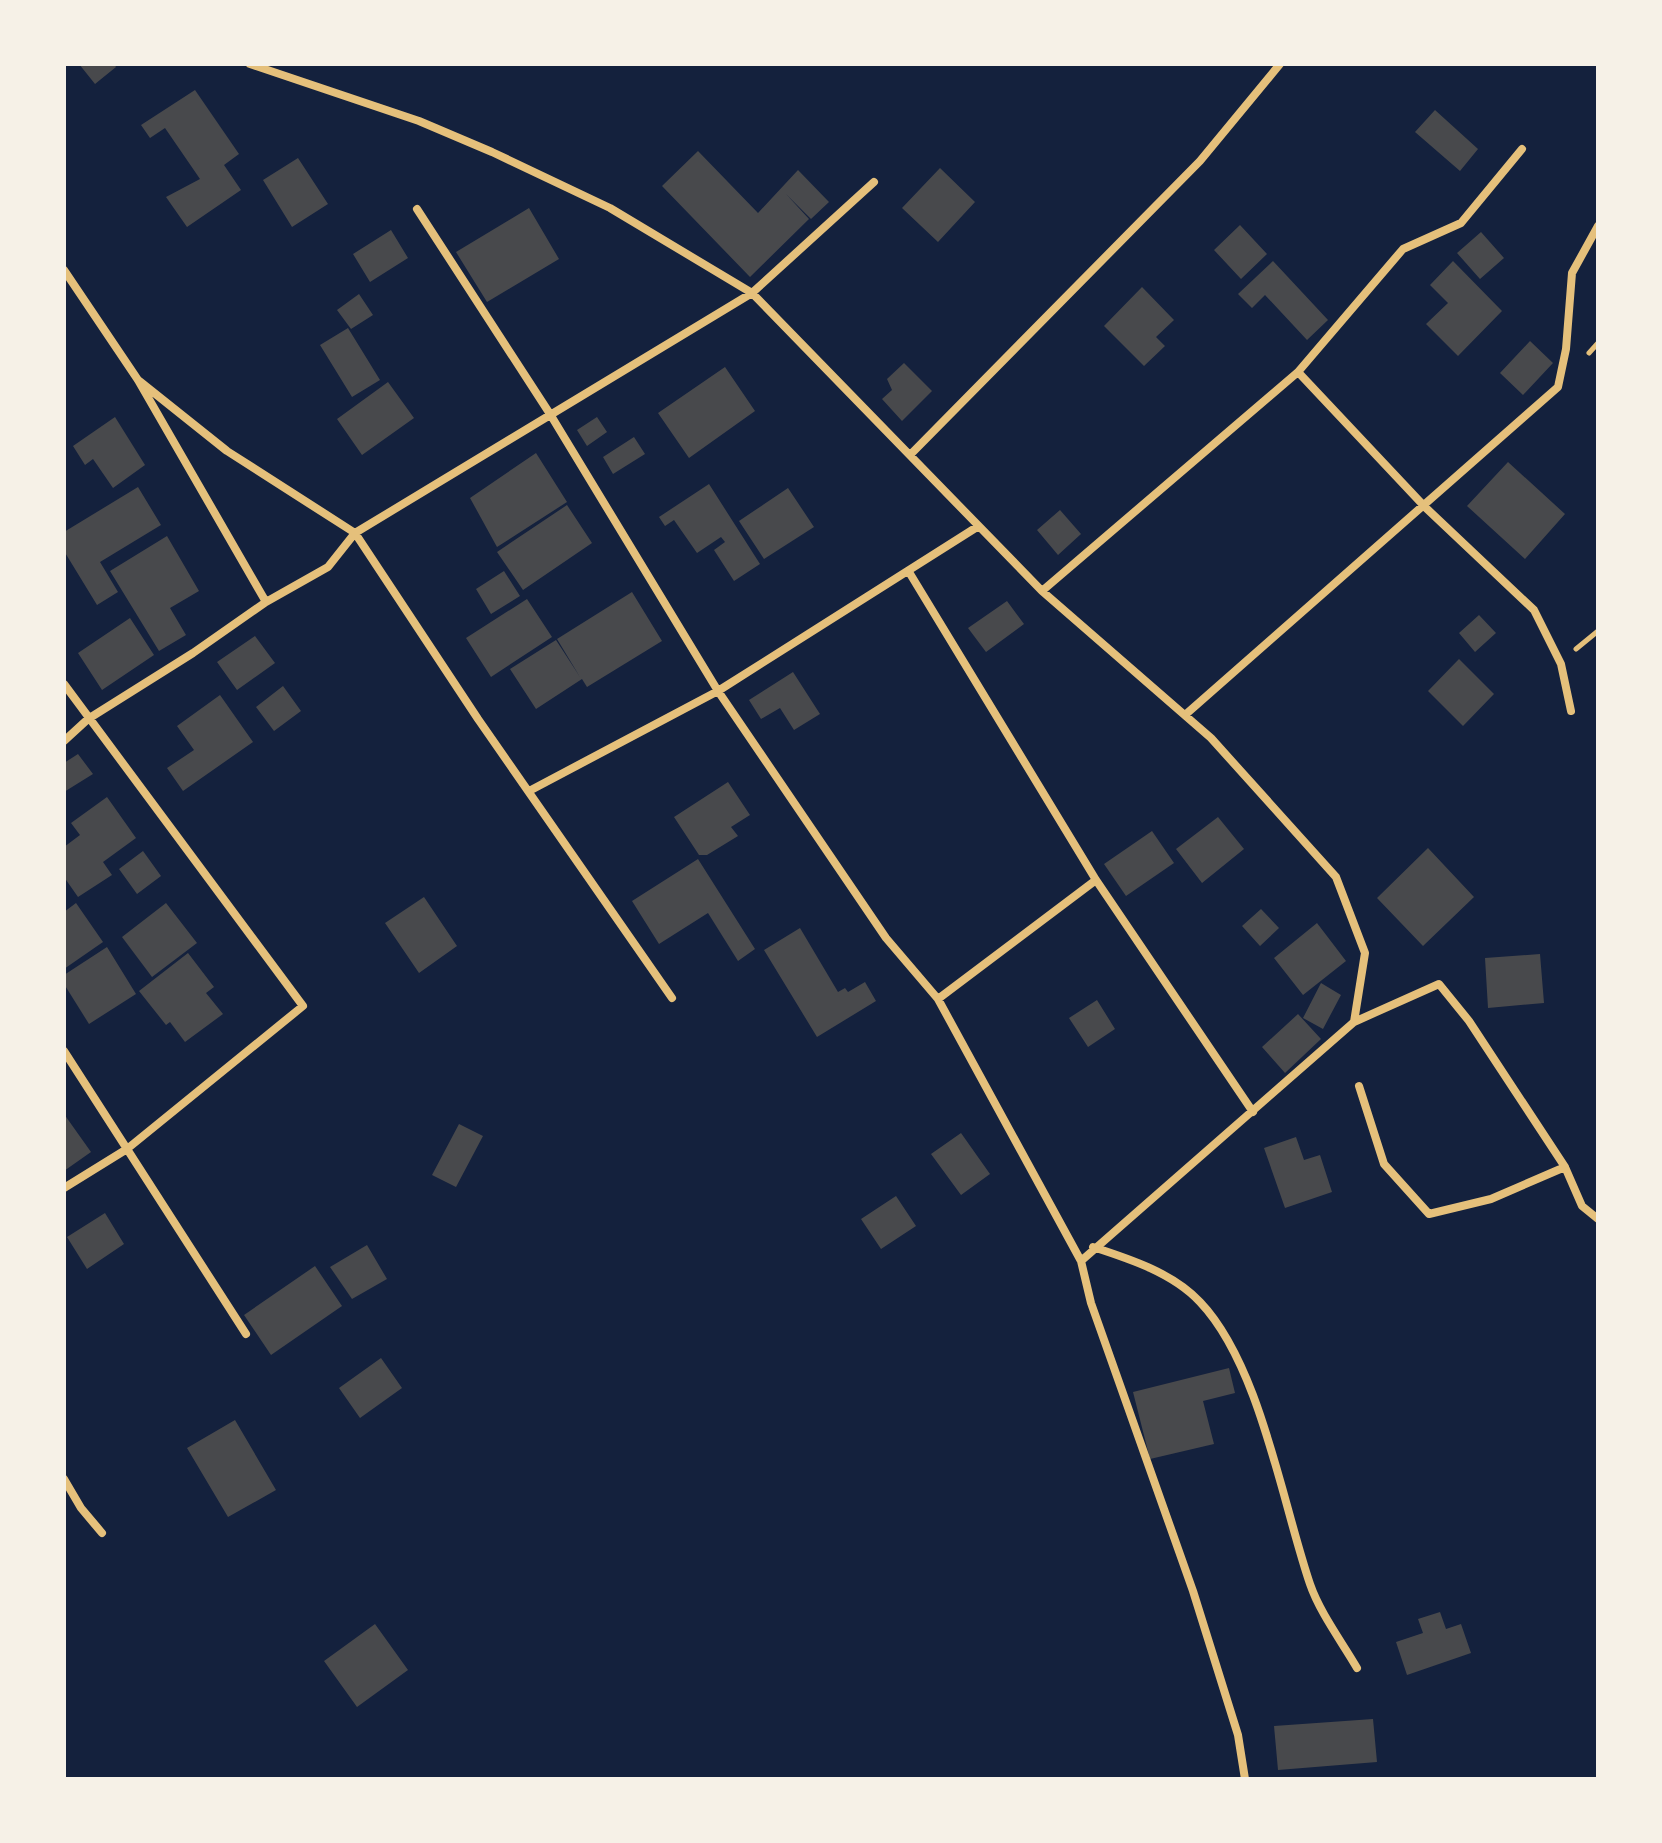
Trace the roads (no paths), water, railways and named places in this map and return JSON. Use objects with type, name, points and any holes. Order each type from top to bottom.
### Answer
[{"type":"street","points":[[250,64],[419,121],[492,152],[610,208],[752,293],[1042,591],[1211,738],[1336,877],[1365,953],[1354,1022]]},
{"type":"street","points":[[910,455],[1200,161],[1280,64]]},
{"type":"street","points":[[1042,591],[1298,372],[1403,249],[1461,223],[1522,149]]},
{"type":"street","points":[[64,741],[88,719],[193,653],[266,602],[328,567],[355,533],[752,293],[874,182]]},
{"type":"street","points":[[417,209],[550,414],[718,691],[886,938],[938,999],[1081,1261],[1091,1303],[1193,1591],[1238,1735],[1245,1779]]},
{"type":"street","points":[[1185,715],[1558,387],[1566,349],[1572,273],[1598,226]]},
{"type":"street","points":[[64,270],[138,380],[266,602]]},
{"type":"street","points":[[1298,372],[1425,507],[1534,610],[1561,664],[1571,711]]},
{"type":"street","points":[[138,380],[227,451],[355,533],[478,719],[531,790],[672,998]]},
{"type":"street","points":[[531,790],[718,691],[977,527]]},
{"type":"street","points":[[909,572],[1096,880],[1253,1112]]},
{"type":"street","points":[[64,684],[303,1006],[127,1149],[64,1188]]},
{"type":"street","points":[[938,999],[1096,880]]},
{"type":"street","points":[[1081,1261],[1093,1247],[1354,1022],[1439,984],[1469,1021],[1565,1167],[1582,1206],[1598,1219]]},
{"type":"street","points":[[64,1051],[246,1334]]},
{"type":"street","points":[[1359,1086],[1384,1164],[1429,1214],[1491,1199],[1565,1167]]},
{"type":"street","points":[[1093,1247],[1127,1258],[1180,1284],[1201,1303],[1217,1325],[1246,1378],[1311,1587],[1357,1668]]},
{"type":"street","points":[[64,1479],[81,1508],[102,1533]]}]
